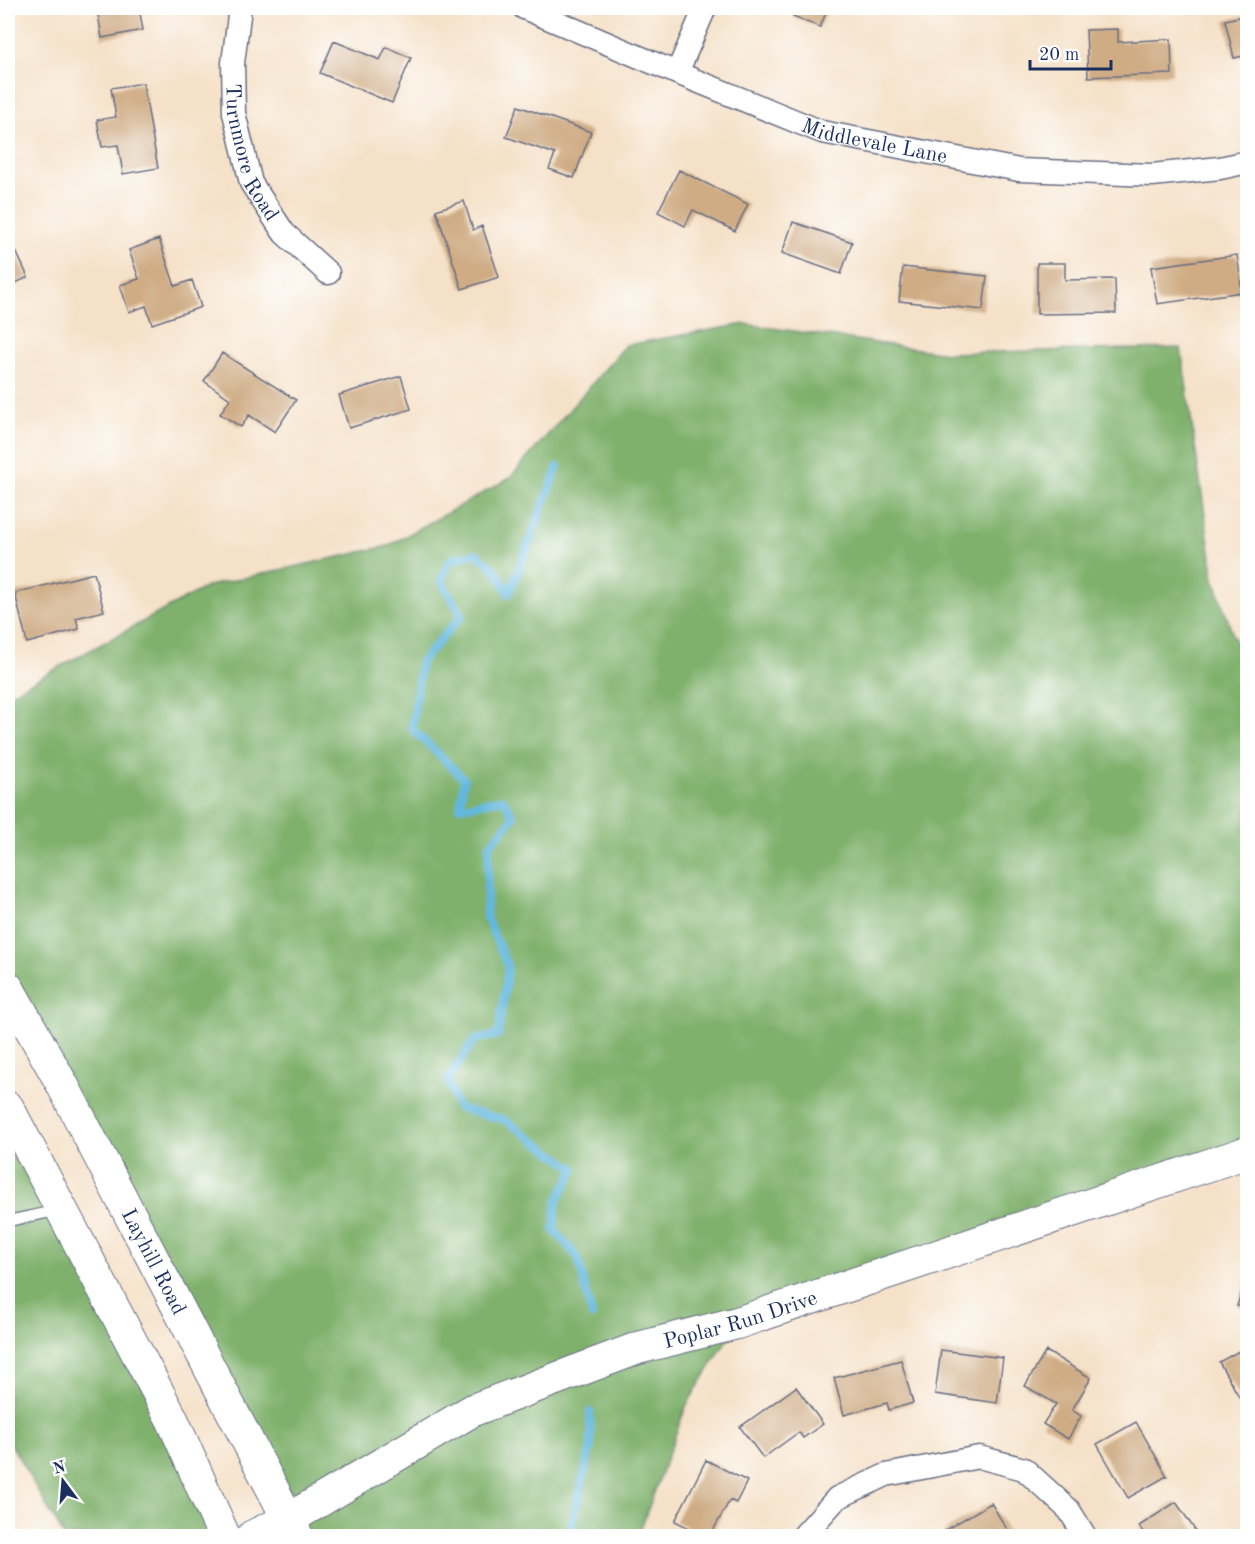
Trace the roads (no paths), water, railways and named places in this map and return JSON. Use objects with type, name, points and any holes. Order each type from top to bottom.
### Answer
[{"type":"street","name":"Turnmore Road","points":[[240,8],[233,63],[234,112],[251,183],[284,233],[328,273]]},
{"type":"street","name":"Middlevale Lane","points":[[524,8],[822,132],[1019,170],[1152,175],[1220,168],[1248,162]]},
{"type":"street","points":[[676,73],[705,8]]},
{"type":"street","name":"Layhill Road","points":[[8,988],[62,1084],[293,1527]]},
{"type":"street","points":[[11,1122],[62,1210],[172,1419],[224,1536]]},
{"type":"street","name":"Poplar Run Drive","points":[[254,1536],[293,1527],[473,1410],[638,1348],[737,1323],[1248,1152]]},
{"type":"street","points":[[803,1536],[837,1498],[886,1475],[979,1457],[1024,1469],[1069,1510],[1085,1536]]},
{"type":"lane","points":[[8,1221],[62,1210]]},
{"type":"waterway","points":[[558,467],[509,594],[496,570],[476,553],[450,560],[441,581],[462,615],[421,662],[412,729],[464,779],[460,807],[503,799],[514,817],[489,846],[486,917],[508,967],[498,1035],[474,1040],[448,1080],[458,1108],[505,1120],[575,1169],[557,1201],[554,1230],[578,1258],[592,1316]]},
{"type":"waterway","points":[[569,1536],[591,1446],[590,1412]]}]
